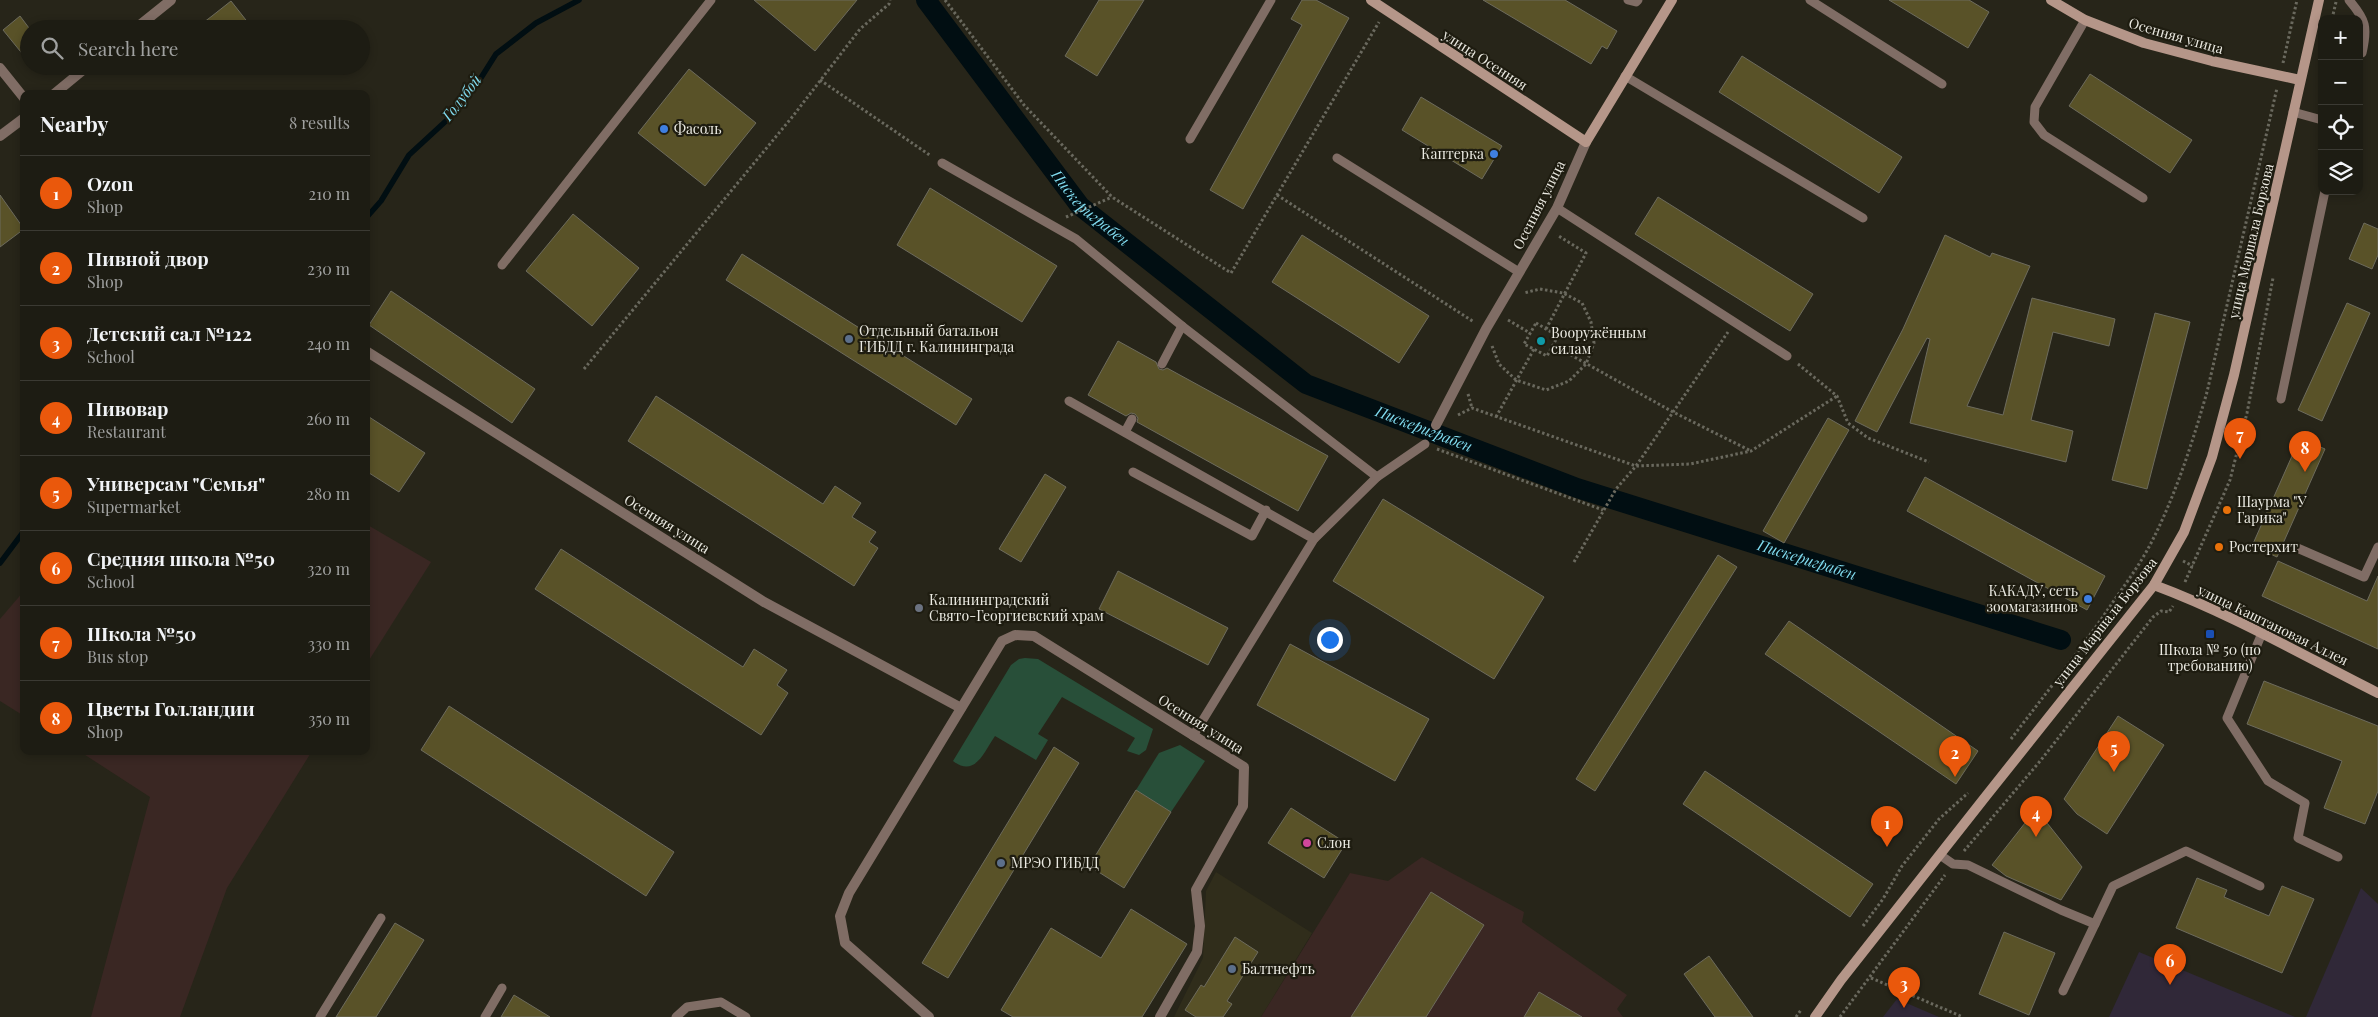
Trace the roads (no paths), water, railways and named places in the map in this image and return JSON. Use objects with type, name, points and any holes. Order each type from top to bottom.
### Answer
[{"type":"main road","name":"улица Осенняя","points":[[1371,0],[1374,4],[1586,142]]},
{"type":"main road","name":"Осенняя улица","points":[[1586,142],[1672,0]]},
{"type":"main road","name":"Осенняя улица","points":[[2051,0],[2085,20],[2144,43],[2212,62],[2300,80]]},
{"type":"main road","name":"улица Маршала Борзова","points":[[1815,1017],[1841,980],[2154,586],[2184,532],[2212,457],[2234,375],[2319,0]]},
{"type":"main road","name":"улица Каштановая Аллея","points":[[2154,586],[2179,594],[2262,633],[2378,693]]},
{"type":"street","points":[[146,20],[171,0]]},
{"type":"street","points":[[0,68],[20,93]]},
{"type":"street","points":[[59,90],[77,75]]},
{"type":"street","points":[[0,136],[20,121]]},
{"type":"street","name":"Осенняя улица","points":[[1436,425],[1486,329],[1557,208],[1586,142]]},
{"type":"street","name":"Осенняя улица","points":[[370,353],[764,602],[961,708]]},
{"type":"street","name":"Осенняя улица","points":[[929,1017],[845,943],[840,916],[850,892],[1002,641],[1015,635],[1034,636],[1244,767],[1243,806],[1196,890],[1200,926],[1197,952],[1160,1017]]},
{"type":"lane","points":[[502,265],[711,0]]},
{"type":"lane","points":[[1190,138],[1271,0]]},
{"type":"lane","points":[[1628,0],[1636,2],[1638,0]]},
{"type":"lane","points":[[1810,0],[1942,84]]},
{"type":"lane","points":[[2349,0],[2361,15]]},
{"type":"lane","points":[[2363,17],[2367,34],[2363,48]]},
{"type":"lane","points":[[2085,20],[2035,107],[2034,122],[2044,135],[2143,198]]},
{"type":"lane","points":[[1625,76],[1863,218]]},
{"type":"lane","points":[[2293,112],[2318,119]]},
{"type":"lane","points":[[1337,158],[1519,272]]},
{"type":"lane","points":[[942,163],[1076,239],[1182,326],[1377,477]]},
{"type":"lane","points":[[2281,398],[2324,195]]},
{"type":"lane","points":[[1557,208],[1788,356]]},
{"type":"lane","points":[[1162,364],[1182,326]]},
{"type":"lane","points":[[1069,401],[1266,510],[1314,539]]},
{"type":"lane","points":[[1125,432],[1132,419]]},
{"type":"lane","points":[[1193,736],[1314,539],[1377,477],[1425,444]]},
{"type":"lane","points":[[1133,472],[1252,536],[1266,510]]},
{"type":"lane","points":[[2295,547],[2364,577],[2378,547]]},
{"type":"lane","points":[[2262,633],[2227,718],[2268,781],[2305,803],[2298,838],[2338,857]]},
{"type":"lane","points":[[2063,991],[2114,886],[2186,851],[2260,886]]},
{"type":"lane","points":[[1940,855],[1953,864],[1968,865],[2061,910],[2095,924]]},
{"type":"lane","points":[[320,1017],[381,918]]},
{"type":"lane","points":[[484,1017],[502,988]]},
{"type":"lane","points":[[676,1017],[687,1007],[721,1002],[746,1017]]},
{"type":"waterway","name":"Голубой","points":[[370,213],[381,201],[409,155],[447,120],[479,81],[496,54],[536,23],[579,0]]},
{"type":"waterway","name":"Пискериграбен","points":[[926,0],[1080,206],[1306,384],[1577,488],[2061,640]]},
{"type":"waterway","name":"Голубой","points":[[0,563],[20,536]]},
{"type":"place","name":"Фасоль","points":[[664,129]]},
{"type":"place","name":"Каптерка","points":[[1494,154]]},
{"type":"place","name":"Отдельный батальон ГИБДД г. Калининграда","points":[[849,339]]},
{"type":"place","name":"Вооружённым силам","points":[[1541,341]]},
{"type":"place","name":"Школа №50","points":[[2240,459]]},
{"type":"place","name":"Цветы Голландии","points":[[2305,472]]},
{"type":"place","name":"Шаурма \"У Гарика\"","points":[[2227,510]]},
{"type":"place","name":"Ростерхит","points":[[2219,547]]},
{"type":"place","name":"КАКАДУ, сеть зоомагазинов","points":[[2088,599]]},
{"type":"place","name":"Калининградский Свято-Георгиевский храм","points":[[919,608]]},
{"type":"place","name":"Школа № 50 (по требованию)","points":[[2210,634]]},
{"type":"place","name":"Универсам \"Семья\"","points":[[2114,772]]},
{"type":"place","name":"Пивной двор","points":[[1955,777]]},
{"type":"place","name":"Пивовар","points":[[2036,837]]},
{"type":"place","name":"Слон","points":[[1307,843]]},
{"type":"place","name":"Ozon","points":[[1887,847]]},
{"type":"place","name":"МРЭО ГИБДД","points":[[1001,863]]},
{"type":"place","name":"Балтнефть","points":[[1232,969]]},
{"type":"place","name":"Средняя школа №50","points":[[2170,985]]},
{"type":"place","name":"Детский сал №122","points":[[1904,1008]]}]
